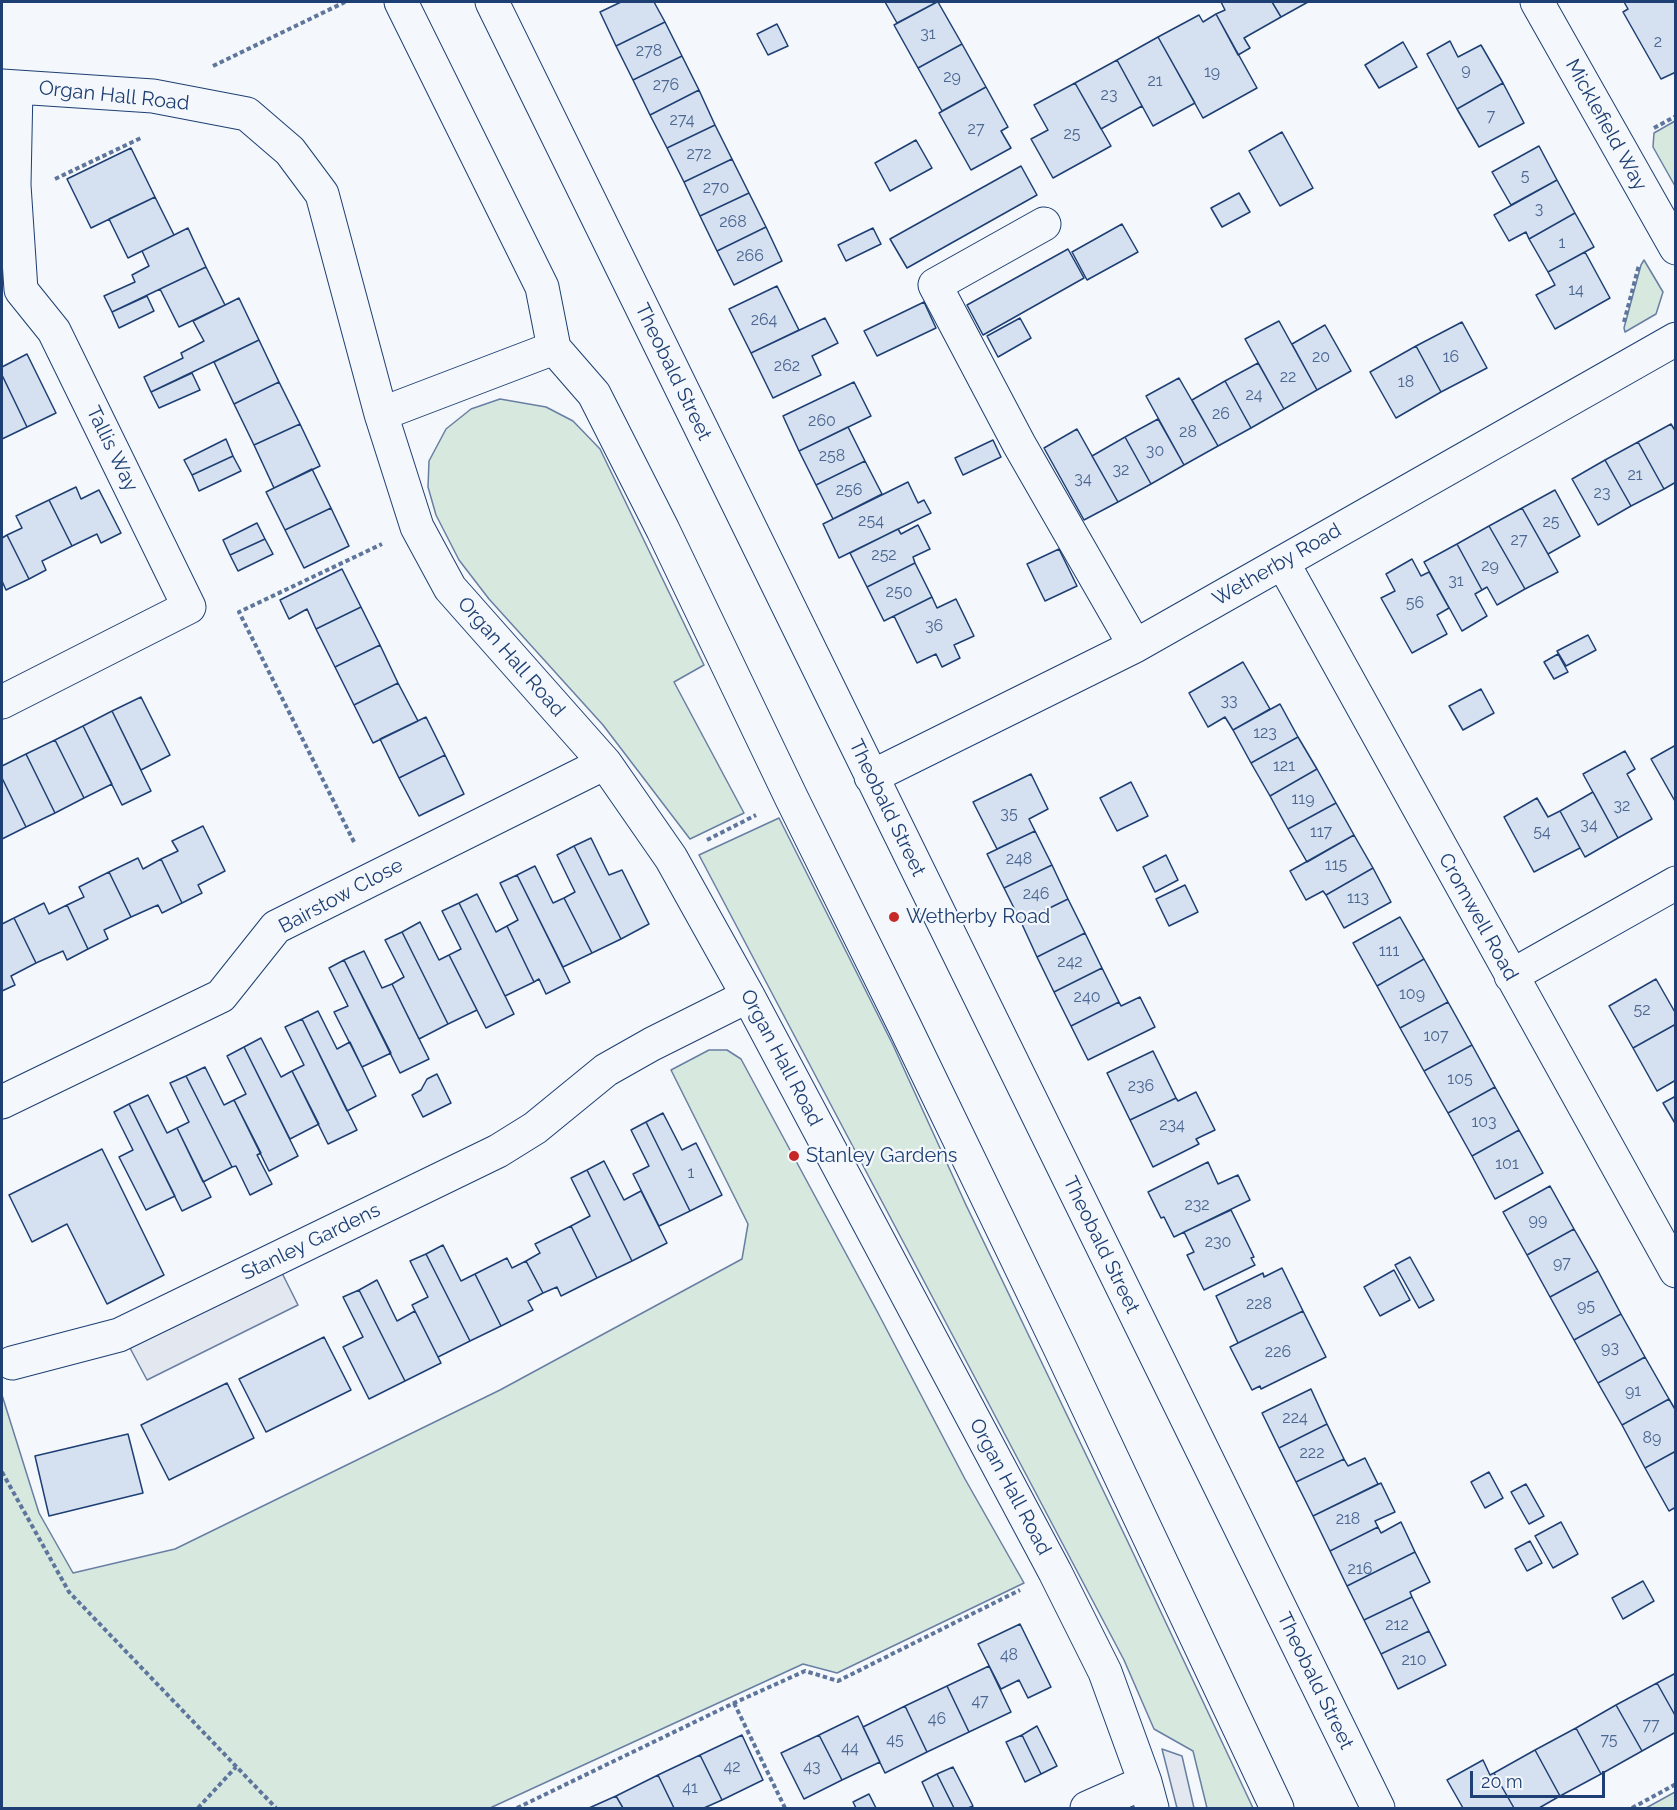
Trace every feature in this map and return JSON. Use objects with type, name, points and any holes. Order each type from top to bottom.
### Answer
[{"type":"street","points":[[400,2],[542,287],[554,348],[594,394],[663,530],[1029,1283],[1277,1809]]},
{"type":"street","name":"Theobald Street","points":[[492,2],[1377,1809]]},
{"type":"street","name":"Micklefield Way","points":[[1537,2],[1676,248]]},
{"type":"street","name":"Organ Hall Road","points":[[9,87],[153,96],[247,114],[290,151],[322,194],[381,414],[417,527],[450,588],[605,763],[671,858],[748,996],[1055,1572],[1105,1671],[1149,1796]]},
{"type":"street","name":"Tallis Way","points":[[2,702],[189,607],[54,331],[11,295],[14,185],[9,87]]},
{"type":"street","points":[[1044,224],[935,285],[1019,444],[1135,646]]},
{"type":"street","name":"Wetherby Road","points":[[871,777],[1135,646],[1676,339]]},
{"type":"street","points":[[381,414],[554,348]]},
{"type":"street","name":"Cromwell Road","points":[[1282,562],[1676,1271]]},
{"type":"street","name":"Bairstow Close","points":[[2,1102],[221,996],[276,927],[605,763]]},
{"type":"street","points":[[1511,976],[1676,883]]},
{"type":"street","name":"Stanley Gardens","points":[[12,1364],[119,1335],[498,1151],[535,1128],[606,1070],[748,996]]},
{"type":"street","points":[[1087,1809],[1149,1796]]},
{"type":"path","points":[[14,185],[46,183],[144,136],[153,96],[345,2]]},
{"type":"path","points":[[1622,332],[1641,257]]},
{"type":"path","points":[[373,879],[239,612],[417,527]]},
{"type":"path","points":[[671,858],[791,797]]},
{"type":"path","points":[[2,1472],[69,1592],[276,1809]]},
{"type":"path","points":[[517,1809],[734,1703],[805,1671],[838,1681],[1055,1572]]},
{"type":"path","points":[[734,1703],[785,1809]]},
{"type":"path","points":[[198,1809],[236,1767]]},
{"type":"path","points":[[1632,1809],[1676,1784]]},
{"type":"shaded area","points":[[1675,121],[1675,186],[1653,147],[1654,133]]},
{"type":"shaded area","points":[[1644,260],[1663,292],[1656,314],[1625,332],[1624,328]]},
{"type":"shaded area","points":[[500,399],[546,407],[573,421],[600,449],[704,665],[674,682],[744,813],[690,839],[603,725],[489,599],[459,560],[436,515],[428,487],[429,461],[446,429],[471,409]]},
{"type":"shaded area","points":[[779,818],[893,1045],[966,1205],[1253,1808],[1207,1808],[1193,1751],[1154,1729],[1124,1660],[699,855]]},
{"type":"shaded area","points":[[709,1050],[727,1050],[741,1059],[965,1479],[1024,1583],[837,1673],[803,1664],[490,1808],[2,1808],[2,1395],[39,1513],[73,1573],[175,1549],[500,1390],[742,1259],[748,1224],[671,1070]]},
{"type":"shaded area","points":[[282,1273],[298,1305],[147,1380],[130,1348]]},
{"type":"shaded area","points":[[1162,1749],[1182,1756],[1194,1808],[1177,1808]]},
{"type":"shaded area","points":[[1675,1792],[1675,1808],[1646,1808]]},
{"type":"building","points":[[621,2],[654,2],[665,22],[616,46],[600,12]]},
{"type":"building","points":[[885,2],[937,2],[897,23]]},
{"type":"building","points":[[937,2],[962,44],[918,68],[894,25]]},
{"type":"building","points":[[1221,2],[1272,2],[1281,17],[1244,38],[1250,48],[1238,55],[1216,14],[1225,10]]},
{"type":"building","points":[[1272,2],[1308,2],[1281,17]]},
{"type":"building","points":[[1624,2],[1676,2],[1676,72],[1661,79],[1623,12],[1628,9]]},
{"type":"building","points":[[1216,14],[1257,88],[1203,118],[1158,37],[1199,15],[1203,22]]},
{"type":"building","points":[[665,22],[682,56],[633,80],[616,46]]},
{"type":"building","points":[[777,24],[788,46],[768,55],[757,34]]},
{"type":"building","points":[[1158,37],[1195,103],[1153,126],[1117,60]]},
{"type":"building","points":[[1450,41],[1458,57],[1481,45],[1503,83],[1457,109],[1427,54]]},
{"type":"building","points":[[1403,42],[1417,67],[1379,88],[1365,65]]},
{"type":"building","points":[[962,44],[986,87],[942,111],[918,68]]},
{"type":"building","points":[[682,56],[699,90],[650,115],[633,80]]},
{"type":"building","points":[[1117,60],[1142,106],[1101,129],[1075,83]]},
{"type":"building","points":[[1075,83],[1111,146],[1053,178],[1031,139],[1048,130],[1034,105]]},
{"type":"building","points":[[1503,83],[1524,123],[1479,147],[1457,109]]},
{"type":"building","points":[[986,87],[1008,127],[1001,131],[1011,148],[971,170],[939,113]]},
{"type":"building","points":[[699,90],[715,125],[667,148],[650,115]]},
{"type":"building","points":[[715,125],[732,159],[684,182],[667,148]]},
{"type":"building","points":[[1282,132],[1313,188],[1280,206],[1249,151]]},
{"type":"building","points":[[916,140],[932,168],[890,191],[875,163]]},
{"type":"building","points":[[1539,146],[1557,180],[1511,205],[1492,172]]},
{"type":"building","points":[[131,148],[155,197],[91,228],[67,179]]},
{"type":"building","points":[[732,159],[749,193],[700,216],[684,182]]},
{"type":"building","points":[[1021,166],[1037,195],[907,268],[890,239]]},
{"type":"building","points":[[1557,180],[1575,213],[1529,239],[1526,232],[1509,241],[1494,215]]},
{"type":"building","points":[[749,193],[766,227],[717,251],[700,216]]},
{"type":"building","points":[[1239,193],[1250,212],[1222,227],[1211,208]]},
{"type":"building","points":[[155,197],[174,235],[128,258],[109,219]]},
{"type":"building","points":[[1575,213],[1594,247],[1548,272],[1529,239]]},
{"type":"building","points":[[1122,224],[1138,252],[1087,280],[1072,252]]},
{"type":"building","points":[[766,227],[782,261],[734,285],[717,251]]},
{"type":"building","points":[[188,228],[206,267],[112,312],[104,296],[135,282],[132,275],[149,266],[142,251]]},
{"type":"building","points":[[873,228],[881,244],[846,261],[838,245]]},
{"type":"building","points":[[1068,249],[1084,278],[983,335],[967,305]]},
{"type":"building","points":[[1585,252],[1610,298],[1555,329],[1536,295],[1555,285],[1548,272]]},
{"type":"building","points":[[206,267],[225,305],[179,327],[160,289]]},
{"type":"building","points":[[777,286],[799,330],[751,353],[729,309]]},
{"type":"building","points":[[147,296],[154,311],[119,328],[112,312]]},
{"type":"building","points":[[239,298],[259,340],[151,392],[144,377],[183,358],[181,353],[204,341],[193,321]]},
{"type":"building","points":[[924,302],[936,328],[877,356],[864,331]]},
{"type":"building","points":[[825,318],[838,343],[812,356],[821,375],[773,398],[751,353]]},
{"type":"building","points":[[1020,318],[1031,338],[998,357],[987,336]]},
{"type":"building","points":[[1279,321],[1317,390],[1284,409],[1245,339]]},
{"type":"building","points":[[1462,322],[1487,368],[1441,392],[1416,346]]},
{"type":"building","points":[[1325,325],[1351,371],[1317,390],[1292,344]]},
{"type":"building","points":[[259,340],[279,382],[234,404],[214,362]]},
{"type":"building","points":[[1416,346],[1441,392],[1396,418],[1370,372]]},
{"type":"building","points":[[27,354],[56,413],[27,427],[2,375],[2,367]]},
{"type":"building","points":[[1258,363],[1284,409],[1251,428],[1225,381]]},
{"type":"building","points":[[192,373],[200,390],[159,408],[151,392]]},
{"type":"building","points":[[2,375],[27,427],[2,439]]},
{"type":"building","points":[[1179,378],[1218,446],[1184,465],[1146,396]]},
{"type":"building","points":[[1225,381],[1251,428],[1218,446],[1192,400]]},
{"type":"building","points":[[279,382],[300,424],[254,445],[234,404]]},
{"type":"building","points":[[854,382],[871,416],[799,451],[783,416]]},
{"type":"building","points":[[1158,419],[1184,465],[1151,484],[1125,437]]},
{"type":"building","points":[[300,424],[320,466],[274,488],[254,445]]},
{"type":"building","points":[[1671,424],[1676,432],[1676,482],[1664,489],[1638,442]]},
{"type":"building","points":[[848,427],[865,461],[816,485],[799,451]]},
{"type":"building","points":[[1077,429],[1118,502],[1084,520],[1044,448]]},
{"type":"building","points":[[1125,437],[1151,484],[1118,502],[1092,456]]},
{"type":"building","points":[[226,439],[233,456],[192,475],[184,460]]},
{"type":"building","points":[[993,440],[1001,457],[963,475],[955,458]]},
{"type":"building","points":[[1638,442],[1664,489],[1631,506],[1605,460]]},
{"type":"building","points":[[233,456],[241,471],[199,491],[192,475]]},
{"type":"building","points":[[1605,460],[1631,506],[1598,525],[1572,479]]},
{"type":"building","points":[[865,461],[882,494],[833,519],[816,485]]},
{"type":"building","points":[[312,469],[331,508],[285,530],[266,492]]},
{"type":"building","points":[[908,482],[918,503],[924,500],[931,513],[839,558],[823,524]]},
{"type":"building","points":[[76,487],[81,499],[99,490],[121,533],[101,543],[97,534],[72,546],[49,500]]},
{"type":"building","points":[[1555,490],[1580,536],[1548,554],[1522,508]]},
{"type":"building","points":[[49,500],[72,546],[42,561],[46,570],[29,579],[7,535],[22,528],[16,516]]},
{"type":"building","points":[[331,508],[349,546],[304,568],[285,530]]},
{"type":"building","points":[[1522,508],[1558,572],[1525,589],[1489,526]]},
{"type":"building","points":[[257,523],[265,539],[230,555],[223,540]]},
{"type":"building","points":[[918,525],[930,549],[913,557],[915,563],[867,587],[850,553],[898,529],[901,534]]},
{"type":"building","points":[[1489,526],[1525,589],[1497,605],[1487,587],[1482,590],[1457,544]]},
{"type":"building","points":[[7,535],[29,579],[6,590],[2,581],[2,538]]},
{"type":"building","points":[[265,539],[273,554],[238,571],[230,555]]},
{"type":"building","points":[[1457,544],[1482,590],[1475,594],[1487,616],[1462,631],[1424,562]]},
{"type":"building","points":[[1059,549],[1077,586],[1045,601],[1027,564]]},
{"type":"building","points":[[1412,559],[1421,576],[1429,572],[1449,608],[1437,615],[1447,634],[1412,653],[1381,598],[1395,591],[1386,574]]},
{"type":"building","points":[[915,563],[932,597],[884,621],[867,587]]},
{"type":"building","points":[[342,569],[361,607],[316,629],[307,609],[289,619],[280,600]]},
{"type":"building","points":[[932,597],[937,608],[956,599],[974,636],[954,645],[960,658],[942,667],[936,654],[917,663],[894,616]]},
{"type":"building","points":[[361,607],[380,645],[335,667],[316,629]]},
{"type":"building","points":[[1588,635],[1596,650],[1566,666],[1557,651]]},
{"type":"building","points":[[380,645],[398,683],[354,705],[335,667]]},
{"type":"building","points":[[1558,654],[1568,672],[1554,679],[1544,662]]},
{"type":"building","points":[[1243,662],[1270,709],[1233,730],[1225,717],[1208,727],[1189,693]]},
{"type":"building","points":[[398,683],[418,721],[373,743],[354,705]]},
{"type":"building","points":[[1481,689],[1494,713],[1463,730],[1449,706]]},
{"type":"building","points":[[141,697],[170,755],[141,770],[112,711]]},
{"type":"building","points":[[1280,704],[1298,737],[1251,763],[1233,730]]},
{"type":"building","points":[[112,711],[151,791],[122,805],[83,726]]},
{"type":"building","points":[[426,717],[445,755],[399,778],[380,739]]},
{"type":"building","points":[[83,726],[112,784],[84,798],[55,740]]},
{"type":"building","points":[[1298,737],[1317,769],[1270,796],[1251,763]]},
{"type":"building","points":[[55,740],[84,798],[55,813],[26,754]]},
{"type":"building","points":[[1676,745],[1676,803],[1651,759]]},
{"type":"building","points":[[1625,751],[1635,769],[1627,774],[1652,819],[1618,838],[1583,774]]},
{"type":"building","points":[[26,754],[55,813],[26,827],[2,778],[2,766]]},
{"type":"building","points":[[445,755],[464,794],[419,816],[399,778]]},
{"type":"building","points":[[1317,769],[1336,803],[1288,829],[1270,796]]},
{"type":"building","points":[[1031,774],[1048,809],[1029,819],[1035,831],[997,849],[973,802]]},
{"type":"building","points":[[2,778],[26,827],[2,839]]},
{"type":"building","points":[[1131,782],[1148,816],[1117,831],[1100,798]]},
{"type":"building","points":[[1593,792],[1618,838],[1585,857],[1560,811]]},
{"type":"building","points":[[1537,798],[1548,817],[1560,811],[1580,848],[1534,872],[1504,817]]},
{"type":"building","points":[[1336,803],[1354,835],[1307,862],[1288,829]]},
{"type":"building","points":[[203,826],[225,871],[198,885],[202,893],[182,903],[161,859],[178,851],[172,841]]},
{"type":"building","points":[[1035,831],[1052,865],[1004,888],[987,854]]},
{"type":"building","points":[[1354,835],[1373,868],[1326,895],[1323,891],[1306,900],[1290,871]]},
{"type":"building","points":[[591,838],[609,875],[622,870],[649,924],[621,939],[574,846]]},
{"type":"building","points":[[574,846],[621,939],[592,953],[564,898],[575,892],[557,855]]},
{"type":"building","points":[[1166,855],[1178,880],[1155,892],[1143,867]]},
{"type":"building","points":[[138,858],[143,869],[161,859],[182,903],[162,913],[158,905],[131,917],[109,872]]},
{"type":"building","points":[[1052,865],[1068,899],[1021,922],[1004,888]]},
{"type":"building","points":[[535,866],[553,903],[564,898],[592,953],[563,967],[517,875]]},
{"type":"building","points":[[1373,868],[1391,902],[1344,928],[1326,895]]},
{"type":"building","points":[[109,872],[131,917],[104,930],[108,939],[88,949],[67,905],[84,897],[79,887]]},
{"type":"building","points":[[517,875],[570,982],[546,994],[539,979],[534,982],[507,926],[518,920],[500,883]]},
{"type":"building","points":[[1185,885],[1198,912],[1169,926],[1156,899]]},
{"type":"building","points":[[477,894],[496,932],[507,926],[534,982],[505,996],[459,903]]},
{"type":"building","points":[[1068,899],[1085,933],[1037,957],[1021,922]]},
{"type":"building","points":[[44,903],[49,914],[67,905],[88,949],[67,960],[63,951],[36,963],[14,918]]},
{"type":"building","points":[[459,903],[514,1014],[486,1028],[449,955],[461,949],[442,911]]},
{"type":"building","points":[[1400,917],[1424,959],[1377,986],[1353,943]]},
{"type":"building","points":[[14,918],[36,963],[11,976],[15,985],[2,991],[2,924]]},
{"type":"building","points":[[420,922],[439,960],[449,955],[477,1010],[448,1024],[402,932]]},
{"type":"building","points":[[402,932],[448,1024],[419,1039],[392,984],[404,977],[385,940]]},
{"type":"building","points":[[1085,933],[1102,968],[1054,992],[1037,957]]},
{"type":"building","points":[[364,951],[382,988],[392,984],[429,1059],[400,1073],[344,960]]},
{"type":"building","points":[[1424,959],[1448,1002],[1400,1028],[1377,986]]},
{"type":"building","points":[[344,960],[391,1053],[362,1067],[334,1012],[348,1006],[329,968]]},
{"type":"building","points":[[1102,968],[1119,1002],[1071,1026],[1054,992]]},
{"type":"building","points":[[1656,979],[1676,1014],[1676,1024],[1633,1048],[1609,1006]]},
{"type":"building","points":[[1140,997],[1155,1027],[1088,1060],[1071,1026],[1119,1002],[1121,1006]]},
{"type":"building","points":[[1448,1002],[1472,1045],[1424,1071],[1400,1028]]},
{"type":"building","points":[[318,1011],[337,1049],[350,1042],[376,1096],[347,1111],[302,1019]]},
{"type":"building","points":[[302,1019],[357,1130],[328,1144],[292,1071],[304,1065],[285,1027]]},
{"type":"building","points":[[1676,1024],[1676,1080],[1657,1091],[1633,1048]]},
{"type":"building","points":[[261,1038],[281,1077],[292,1071],[319,1124],[290,1139],[244,1047]]},
{"type":"building","points":[[1472,1045],[1495,1087],[1448,1113],[1424,1071]]},
{"type":"building","points":[[244,1047],[298,1156],[269,1171],[234,1100],[246,1094],[227,1056]]},
{"type":"building","points":[[1153,1051],[1176,1098],[1130,1120],[1107,1073]]},
{"type":"building","points":[[205,1067],[224,1105],[234,1100],[261,1153],[257,1155],[272,1184],[250,1195],[236,1166],[232,1167],[186,1076]]},
{"type":"building","points":[[437,1074],[451,1103],[423,1117],[412,1095],[421,1090],[427,1079]]},
{"type":"building","points":[[186,1076],[232,1167],[203,1182],[177,1128],[189,1122],[170,1083]]},
{"type":"building","points":[[1495,1087],[1519,1130],[1472,1156],[1448,1113]]},
{"type":"building","points":[[1196,1092],[1215,1130],[1196,1139],[1199,1144],[1153,1167],[1130,1120],[1176,1098],[1178,1101]]},
{"type":"building","points":[[148,1095],[167,1133],[177,1128],[211,1197],[182,1211],[129,1104]]},
{"type":"building","points":[[1676,1096],[1676,1125],[1663,1103]]},
{"type":"building","points":[[129,1104],[175,1196],[146,1210],[119,1157],[133,1150],[114,1112]]},
{"type":"building","points":[[663,1113],[682,1150],[696,1143],[722,1195],[690,1211],[646,1122]]},
{"type":"building","points":[[646,1122],[690,1211],[659,1226],[633,1174],[649,1166],[631,1130]]},
{"type":"building","points":[[1519,1130],[1543,1173],[1495,1199],[1472,1156]]},
{"type":"building","points":[[102,1149],[164,1275],[107,1304],[67,1224],[32,1242],[9,1195]]},
{"type":"building","points":[[604,1161],[624,1200],[641,1191],[667,1243],[632,1261],[587,1170]]},
{"type":"building","points":[[1208,1162],[1218,1184],[1238,1175],[1250,1200],[1174,1237],[1148,1192]]},
{"type":"building","points":[[587,1170],[632,1261],[597,1278],[571,1226],[590,1216],[571,1178]]},
{"type":"building","points":[[1550,1186],[1574,1229],[1527,1255],[1503,1212]]},
{"type":"building","points":[[1231,1210],[1254,1257],[1251,1258],[1255,1265],[1204,1290],[1187,1255],[1194,1252],[1184,1232]]},
{"type":"building","points":[[571,1226],[597,1278],[561,1296],[557,1287],[543,1293],[526,1261],[540,1253],[535,1244]]},
{"type":"building","points":[[1574,1229],[1598,1271],[1550,1297],[1527,1255]]},
{"type":"building","points":[[443,1245],[461,1281],[475,1274],[501,1326],[470,1341],[426,1254]]},
{"type":"building","points":[[426,1254],[470,1341],[438,1357],[412,1305],[428,1297],[410,1261]]},
{"type":"building","points":[[1410,1257],[1434,1300],[1419,1308],[1395,1265]]},
{"type":"building","points":[[507,1258],[512,1268],[526,1261],[543,1293],[528,1301],[533,1310],[501,1326],[475,1274]]},
{"type":"building","points":[[1282,1268],[1303,1311],[1238,1343],[1216,1296],[1263,1273],[1264,1277]]},
{"type":"building","points":[[1394,1270],[1410,1300],[1380,1316],[1364,1287]]},
{"type":"building","points":[[1598,1271],[1621,1314],[1574,1340],[1550,1297]]},
{"type":"building","points":[[377,1280],[397,1321],[415,1311],[441,1363],[405,1381],[359,1290]]},
{"type":"building","points":[[359,1290],[405,1381],[369,1399],[343,1347],[363,1337],[343,1297]]},
{"type":"building","points":[[1303,1311],[1326,1357],[1261,1389],[1260,1386],[1252,1390],[1230,1347]]},
{"type":"building","points":[[1621,1314],[1645,1357],[1598,1383],[1574,1340]]},
{"type":"building","points":[[324,1337],[351,1390],[266,1432],[239,1379]]},
{"type":"building","points":[[1645,1357],[1669,1399],[1622,1425],[1598,1383]]},
{"type":"building","points":[[227,1383],[254,1438],[169,1480],[141,1425]]},
{"type":"building","points":[[1311,1389],[1327,1424],[1279,1448],[1262,1413]]},
{"type":"building","points":[[1669,1399],[1676,1411],[1676,1451],[1645,1468],[1622,1425]]},
{"type":"building","points":[[1327,1424],[1344,1459],[1296,1482],[1279,1448]]},
{"type":"building","points":[[128,1434],[143,1493],[49,1516],[35,1456]]},
{"type":"building","points":[[1676,1451],[1676,1507],[1669,1511],[1645,1468]]},
{"type":"building","points":[[1365,1458],[1378,1484],[1313,1516],[1296,1482],[1344,1459],[1348,1466]]},
{"type":"building","points":[[1489,1472],[1503,1498],[1485,1508],[1471,1482]]},
{"type":"building","points":[[1381,1483],[1395,1512],[1375,1521],[1378,1527],[1330,1551],[1313,1516]]},
{"type":"building","points":[[1526,1484],[1544,1516],[1529,1524],[1511,1492]]},
{"type":"building","points":[[1401,1522],[1415,1552],[1347,1586],[1330,1551],[1378,1527],[1381,1533]]},
{"type":"building","points":[[1561,1522],[1578,1554],[1553,1568],[1535,1536]]},
{"type":"building","points":[[1530,1541],[1542,1563],[1527,1571],[1515,1549]]},
{"type":"building","points":[[1415,1552],[1430,1582],[1410,1592],[1412,1597],[1364,1620],[1347,1586]]},
{"type":"building","points":[[1643,1581],[1654,1601],[1623,1619],[1612,1598]]},
{"type":"building","points":[[1412,1597],[1429,1631],[1381,1654],[1364,1620]]},
{"type":"building","points":[[1020,1624],[1051,1687],[1028,1698],[1019,1680],[1001,1689],[978,1644]]},
{"type":"building","points":[[1429,1631],[1446,1665],[1398,1689],[1381,1654]]},
{"type":"building","points":[[989,1666],[1011,1712],[969,1732],[947,1686]]},
{"type":"building","points":[[1676,1673],[1676,1717],[1657,1683]]},
{"type":"building","points":[[1657,1683],[1676,1717],[1676,1732],[1642,1751],[1616,1705]]},
{"type":"building","points":[[947,1686],[969,1732],[927,1752],[905,1706]]},
{"type":"building","points":[[1616,1705],[1642,1751],[1601,1774],[1576,1728]]},
{"type":"building","points":[[905,1706],[927,1752],[885,1773],[863,1727]]},
{"type":"building","points":[[858,1716],[880,1762],[842,1780],[819,1735]]},
{"type":"building","points":[[1037,1726],[1057,1766],[1041,1774],[1022,1735]]},
{"type":"building","points":[[1576,1728],[1601,1774],[1560,1796],[1535,1750]]},
{"type":"building","points":[[742,1735],[763,1780],[722,1800],[700,1755]]},
{"type":"building","points":[[819,1735],[842,1780],[804,1799],[781,1753]]},
{"type":"building","points":[[1022,1735],[1041,1774],[1025,1782],[1006,1742]]},
{"type":"building","points":[[1535,1750],[1560,1796],[1539,1808],[1514,1808],[1494,1773]]},
{"type":"building","points":[[700,1755],[722,1800],[704,1808],[674,1808],[658,1775]]},
{"type":"building","points":[[1483,1760],[1490,1775],[1494,1773],[1514,1808],[1463,1808],[1447,1780]]},
{"type":"building","points":[[953,1767],[973,1806],[954,1808],[937,1774]]},
{"type":"building","points":[[937,1774],[954,1808],[934,1808],[922,1782]]},
{"type":"building","points":[[658,1775],[674,1808],[623,1808],[616,1796]]},
{"type":"building","points":[[869,1794],[876,1808],[856,1808],[853,1802]]},
{"type":"building","points":[[616,1796],[623,1808],[589,1808]]},
{"type":"place","name":"Wetherby Road","points":[[894,917]]},
{"type":"place","name":"Stanley Gardens","points":[[794,1156]]}]
